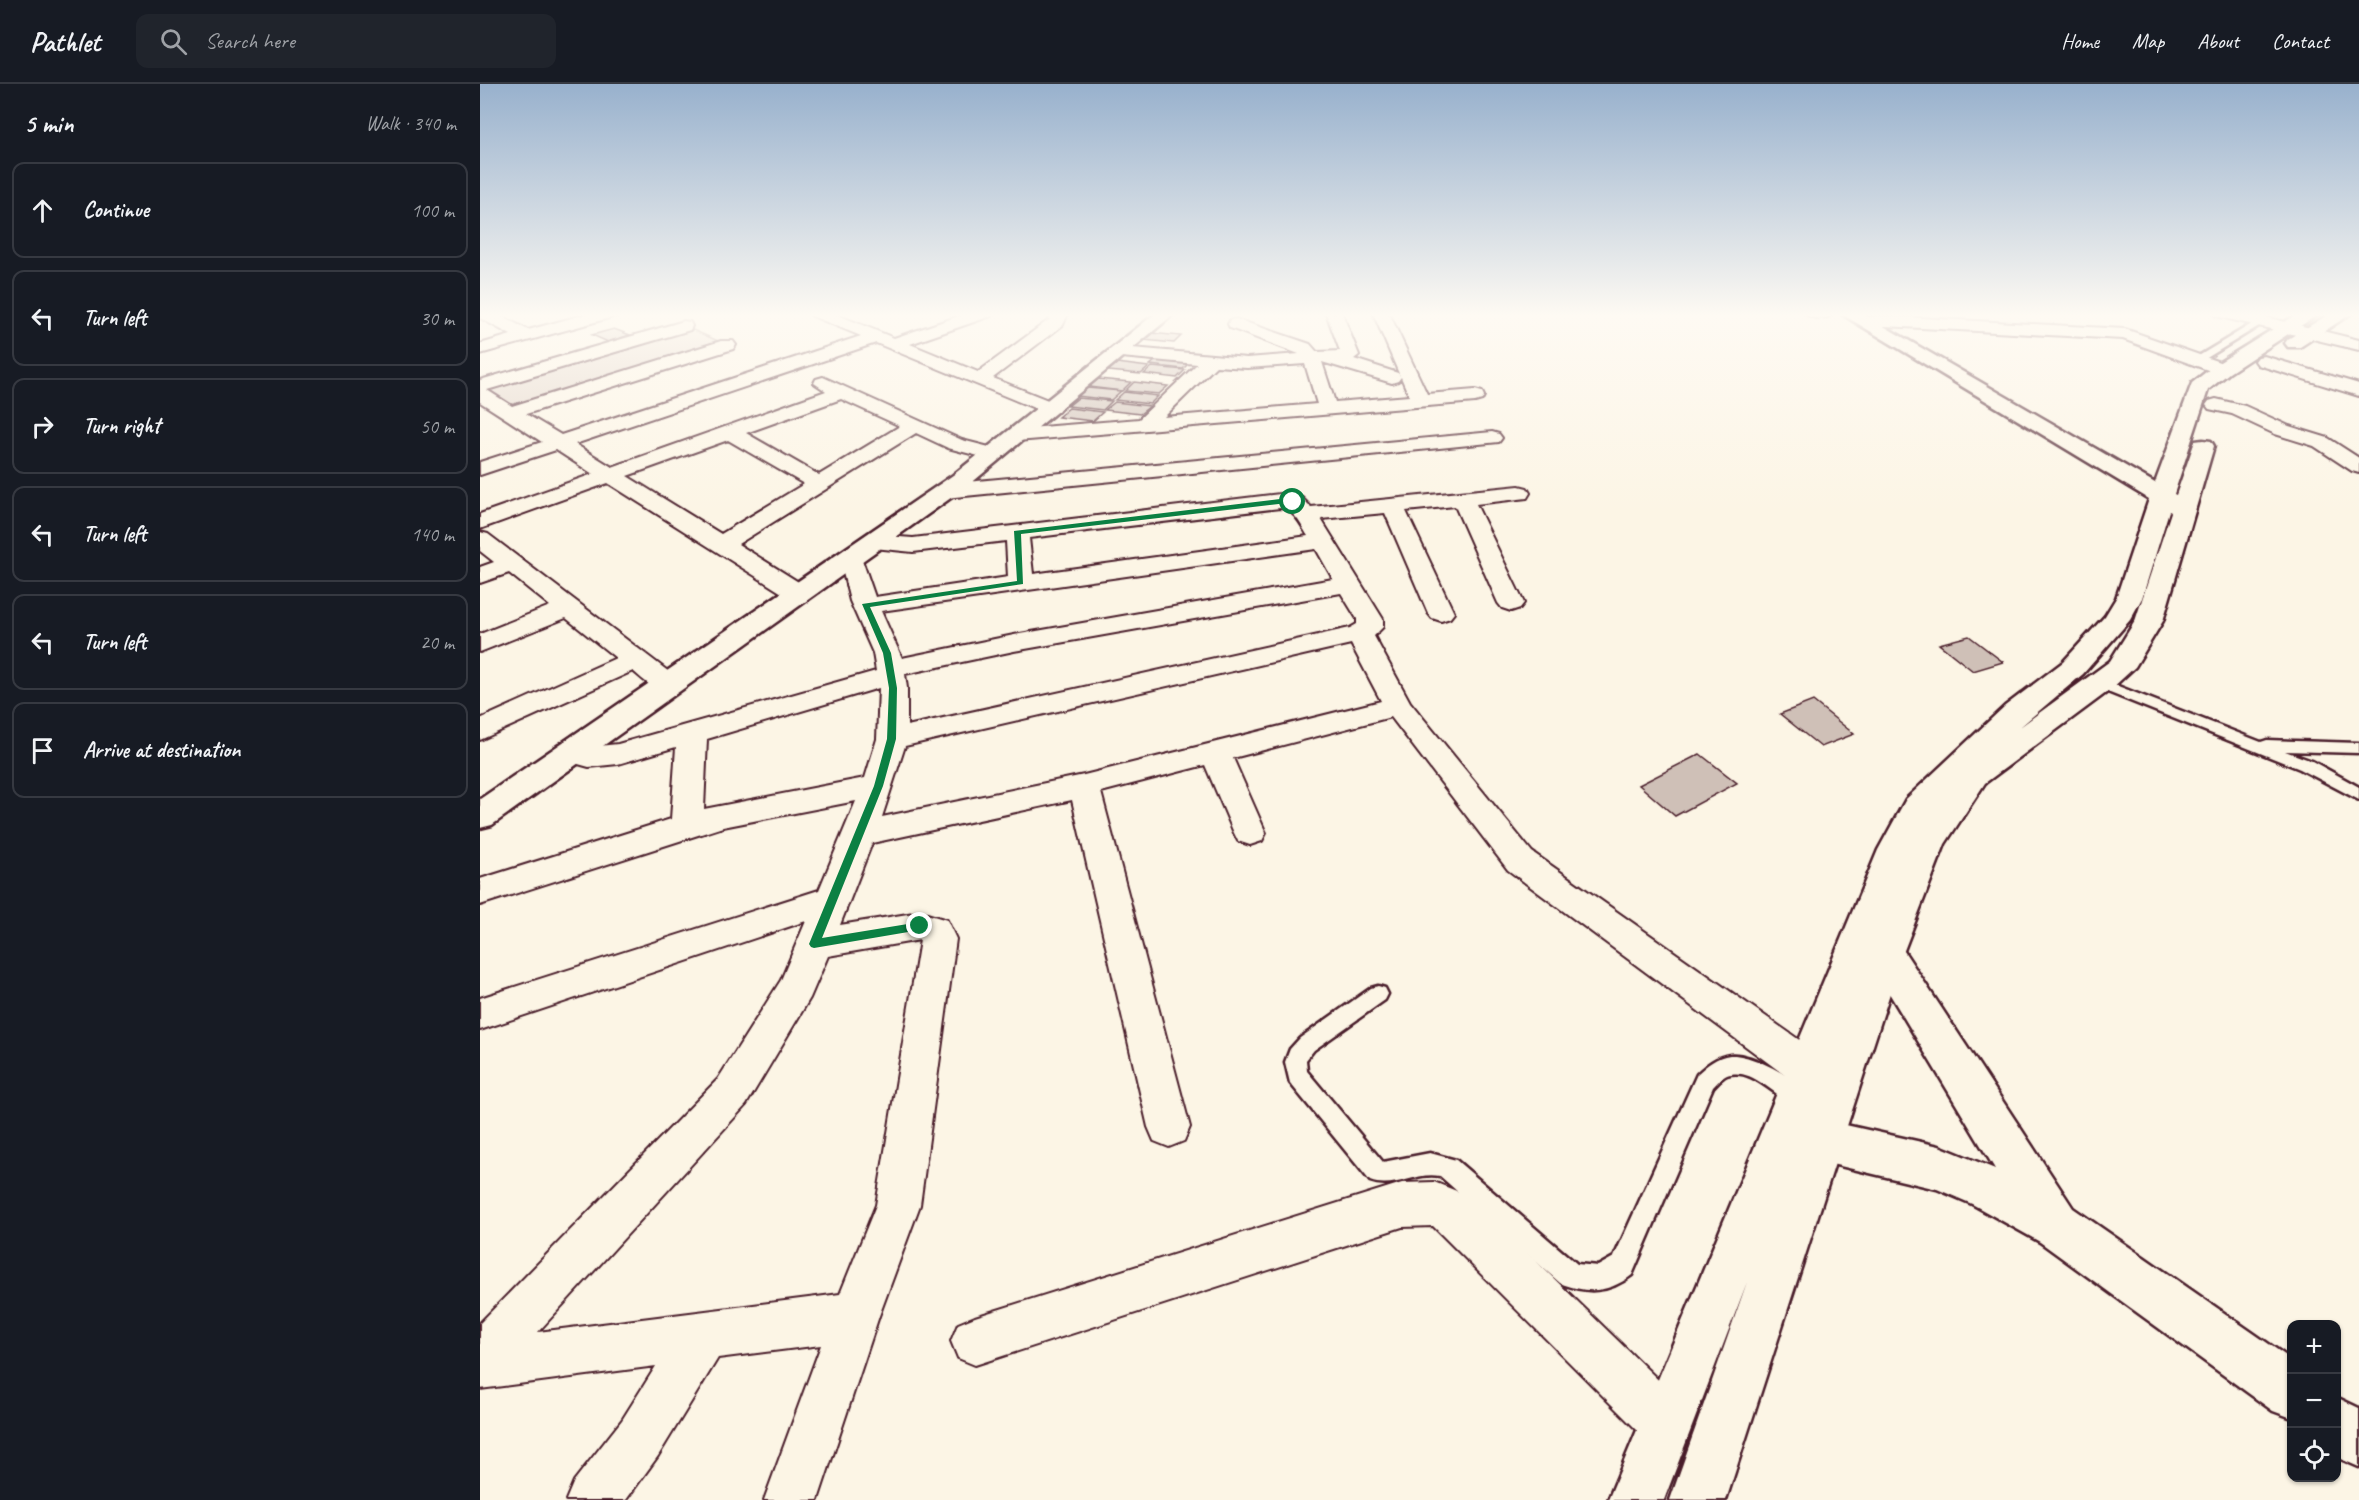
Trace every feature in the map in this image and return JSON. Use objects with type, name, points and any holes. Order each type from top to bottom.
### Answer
[{"type":"main road","points":[[480,816],[945,491],[1087,379]]},
{"type":"main road","points":[[1963,379],[2172,503]]},
{"type":"main road","points":[[1636,1500],[1895,850],[1918,807],[2016,713],[2073,668],[2116,620],[2129,598],[2172,503],[2225,379]]},
{"type":"main road","points":[[1698,1500],[1884,953],[1929,841],[1974,775],[2121,667],[2149,621],[2172,503]]},
{"type":"main road","points":[[1884,953],[2057,1226]]},
{"type":"main road","points":[[1819,1140],[1939,1168],[1988,1188],[2057,1226],[2287,1388]]},
{"type":"main road","points":[[2341,1427],[2359,1440]]},
{"type":"street","points":[[480,386],[507,379]]},
{"type":"street","points":[[509,413],[626,379]]},
{"type":"street","points":[[480,469],[751,379]]},
{"type":"street","points":[[980,379],[1051,408]]},
{"type":"street","points":[[1144,425],[1192,379]]},
{"type":"street","points":[[1323,379],[1328,409]]},
{"type":"street","points":[[1410,379],[1420,401]]},
{"type":"street","points":[[2225,379],[2332,400]]},
{"type":"street","points":[[2225,379],[2306,421]]},
{"type":"street","points":[[2225,379],[2246,413],[2282,430],[2321,442],[2359,467]]},
{"type":"street","points":[[2226,379],[2359,390]]},
{"type":"street","points":[[819,382],[955,444],[994,454]]},
{"type":"street","points":[[480,522],[842,392]]},
{"type":"street","points":[[480,394],[556,444],[799,592]]},
{"type":"street","points":[[1017,435],[1475,396]]},
{"type":"street","points":[[720,544],[914,426]]},
{"type":"street","points":[[729,432],[819,484]]},
{"type":"street","points":[[945,491],[1492,438]]},
{"type":"street","points":[[1177,469],[1185,512]]},
{"type":"street","points":[[1074,526],[1077,478]]},
{"type":"street","points":[[1306,514],[1520,493]]},
{"type":"street","points":[[1463,499],[1511,603]]},
{"type":"street","points":[[480,1358],[732,1092],[797,987],[878,786],[892,739],[890,673],[887,653],[865,606],[861,549],[913,545],[1280,501],[1293,502],[1306,514],[1370,619],[1370,627],[1359,634],[892,739]]},
{"type":"street","points":[[1393,506],[1441,614]]},
{"type":"street","points":[[1017,532],[1021,583]]},
{"type":"street","points":[[480,539],[667,684]]},
{"type":"street","points":[[865,606],[1323,541]]},
{"type":"street","points":[[480,576],[512,564]]},
{"type":"street","points":[[571,752],[589,757],[603,757],[692,733],[890,673],[1014,643],[1349,584]]},
{"type":"street","points":[[480,644],[568,608]]},
{"type":"street","points":[[1359,634],[1398,706],[1520,861],[1803,1083]]},
{"type":"street","points":[[480,730],[635,660]]},
{"type":"street","points":[[858,834],[1084,786],[1398,706]]},
{"type":"street","points":[[687,826],[692,733]]},
{"type":"street","points":[[1215,752],[1250,833]]},
{"type":"street","points":[[480,892],[720,816],[878,786]]},
{"type":"street","points":[[1084,786],[1169,1127]]},
{"type":"street","points":[[480,1014],[832,899]]},
{"type":"street","points":[[791,1500],[855,1316],[898,1205],[938,939],[934,930],[920,926],[814,944]]},
{"type":"street","points":[[975,1341],[1402,1205],[1434,1204],[1453,1212],[1666,1423]]},
{"type":"street","points":[[480,1364],[855,1316]]},
{"type":"street","points":[[593,1500],[640,1438],[705,1334]]},
{"type":"lane","points":[[2100,684],[2306,765],[2359,794]]},
{"type":"lane","points":[[2254,744],[2359,748]]},
{"type":"lane","points":[[1378,994],[1307,1044],[1297,1054],[1294,1064],[1298,1076],[1378,1173],[1403,1172],[1421,1163],[1437,1163],[1448,1168],[1569,1274],[1588,1279],[1610,1277],[1623,1266],[1706,1081],[1720,1068],[1736,1065],[1749,1066],[1803,1083]]},
{"type":"shaded area","points":[[504,379],[618,379],[509,413],[480,386]]},
{"type":"building","points":[[1098,379],[1131,382],[1122,391],[1089,387]]},
{"type":"building","points":[[1134,382],[1168,386],[1159,394],[1125,391]]},
{"type":"building","points":[[1087,388],[1121,391],[1111,400],[1077,396]]},
{"type":"building","points":[[1124,392],[1158,396],[1150,404],[1115,400]]},
{"type":"building","points":[[1078,398],[1112,401],[1103,410],[1068,406]]},
{"type":"building","points":[[1115,402],[1150,406],[1140,414],[1105,410]]},
{"type":"building","points":[[1069,408],[1103,412],[1093,421],[1058,417]]},
{"type":"building","points":[[1969,636],[2003,662],[1973,671],[1939,644]]},
{"type":"building","points":[[1813,701],[1854,734],[1821,747],[1780,714]]},
{"type":"building","points":[[1700,754],[1737,783],[1675,816],[1639,785]]},
{"type":"route","points":[[920,926],[814,944],[878,786],[892,739],[893,688],[887,653],[865,606],[1021,583],[1017,532],[1280,501],[1293,502]]}]
